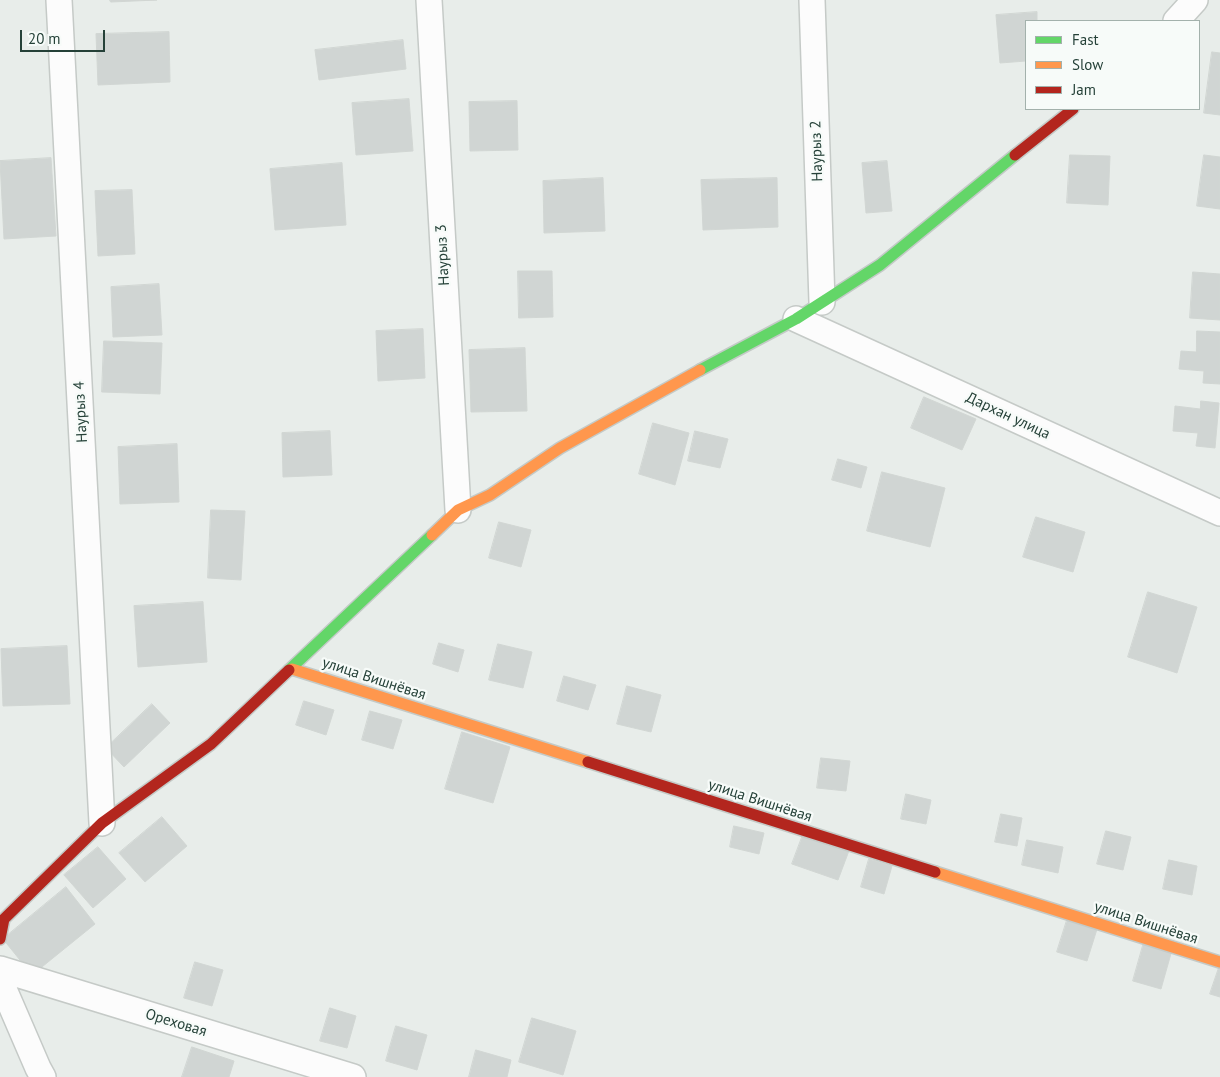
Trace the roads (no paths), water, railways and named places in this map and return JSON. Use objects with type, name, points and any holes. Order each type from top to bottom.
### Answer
[{"type":"street","name":"Наурыз 4","points":[[59,0],[102,823]]},
{"type":"street","name":"Наурыз 3","points":[[429,0],[458,510]]},
{"type":"street","name":"Наурыз 2","points":[[812,0],[822,302]]},
{"type":"street","points":[[1168,0],[1169,20]]},
{"type":"street","points":[[1177,20],[1195,0]]},
{"type":"street","points":[[0,939],[4,919],[102,823],[211,744],[458,510],[490,495],[560,448],[714,362],[796,319],[880,265],[1072,110]]},
{"type":"street","name":"Дархан улица","points":[[796,319],[1220,513]]},
{"type":"street","name":"улица Вишнёвая","points":[[292,669],[1220,962]]},
{"type":"street","name":"Ореховая","points":[[0,969],[353,1077]]},
{"type":"street","points":[[0,980],[38,1074]]}]
